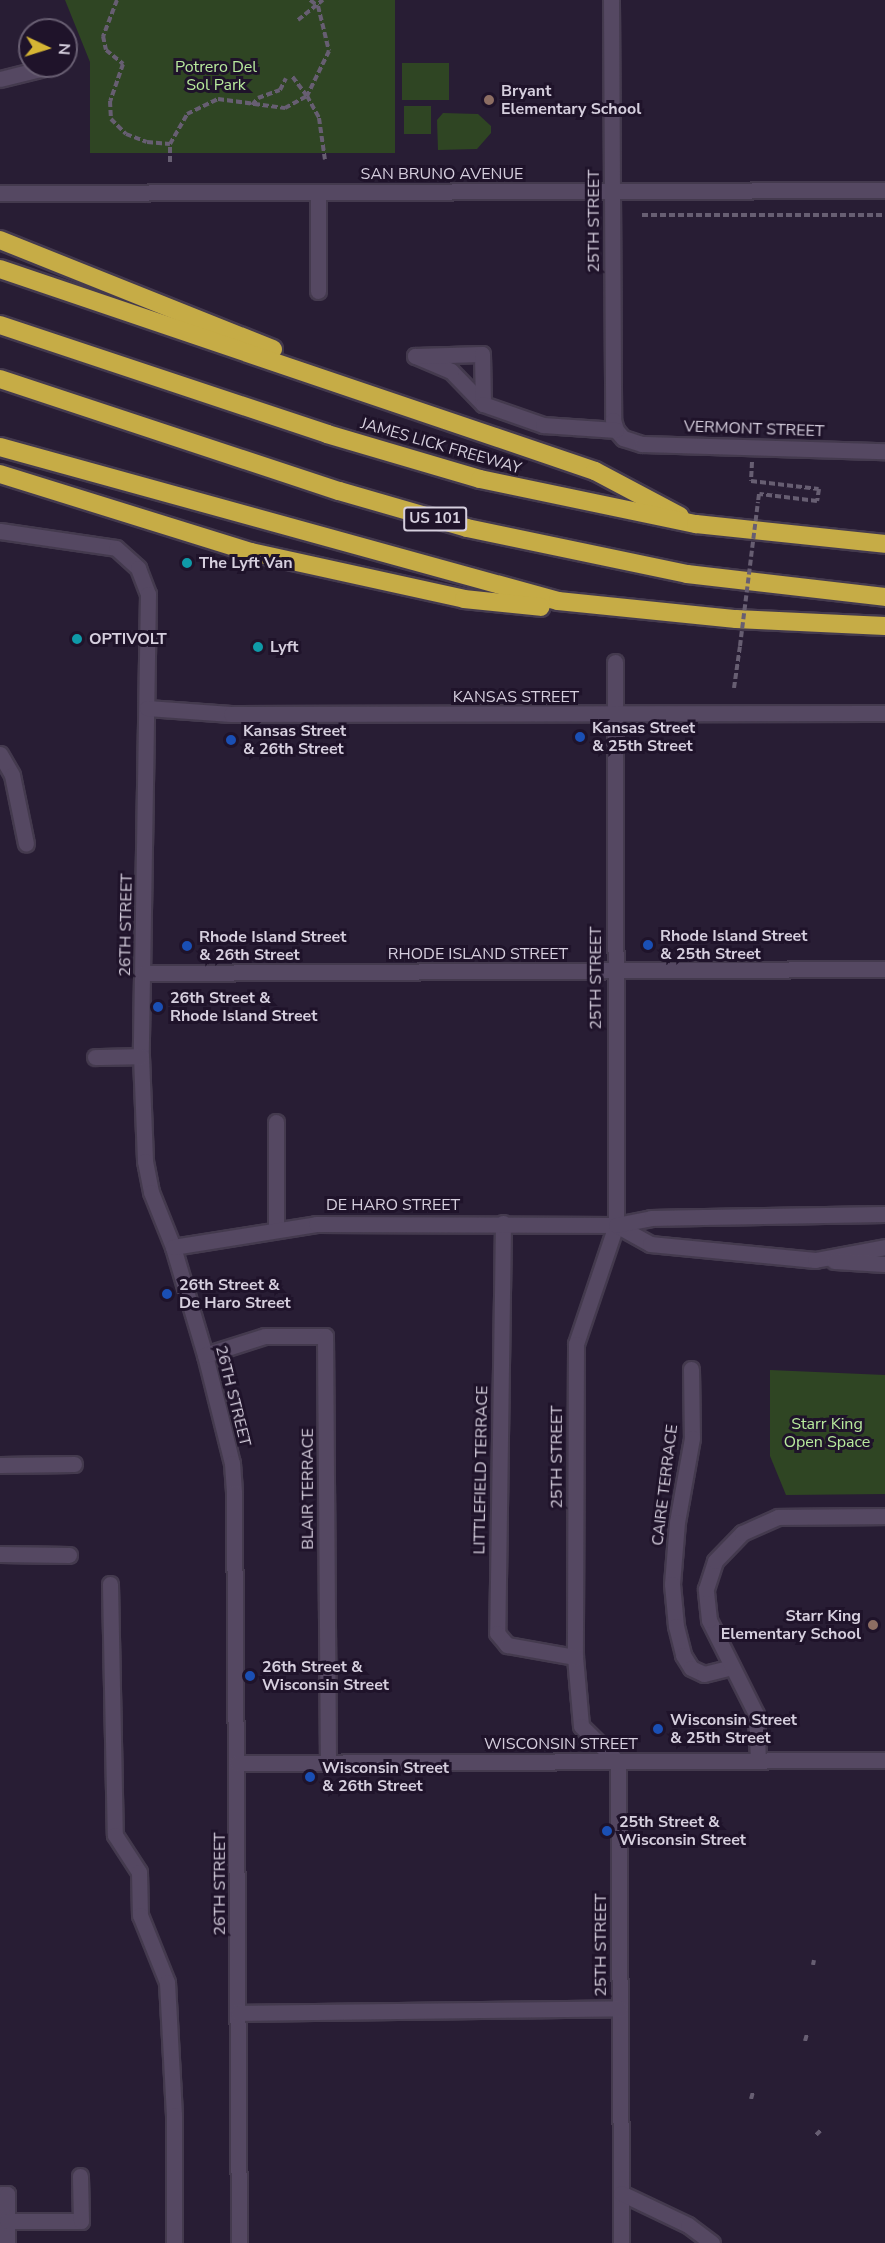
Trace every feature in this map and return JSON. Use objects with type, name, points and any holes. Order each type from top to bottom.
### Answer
[{"type":"highway","points":[[0,240],[464,427]]},
{"type":"highway","points":[[0,269],[596,471],[696,524]]},
{"type":"highway","name":"JAMES LICK FREEWAY","points":[[0,326],[422,463],[524,490],[696,524],[885,544]]},
{"type":"highway","name":"US 101","points":[[0,379],[328,487],[478,531],[687,574],[885,597]]},
{"type":"highway","points":[[0,447],[479,582],[558,601],[660,612]]},
{"type":"highway","points":[[0,474],[166,528],[326,570],[464,599],[554,608],[885,626]]},
{"type":"street","name":"25TH STREET","points":[[611,0],[613,420],[620,434]]},
{"type":"street","points":[[0,79],[18,74]]},
{"type":"street","name":"SAN BRUNO AVENUE","points":[[0,193],[885,190]]},
{"type":"street","points":[[318,192],[318,291]]},
{"type":"street","points":[[482,354],[483,404],[450,371],[416,356],[482,354]]},
{"type":"street","name":"VERMONT STREET","points":[[483,404],[543,425],[620,434],[642,444],[885,451]]},
{"type":"street","name":"26TH STREET","points":[[0,531],[101,543],[116,548],[138,568],[150,608],[141,1056],[145,1161],[151,1192],[173,1247],[205,1354],[232,1463],[237,1763],[239,2243]]},
{"type":"street","name":"25TH STREET","points":[[615,662],[613,971],[616,1225],[576,1344],[574,1656],[581,1726],[618,1762],[621,2243]]},
{"type":"street","name":"KANSAS STREET","points":[[147,708],[231,714],[885,713]]},
{"type":"street","points":[[0,754],[12,775],[26,844]]},
{"type":"street","name":"RHODE ISLAND STREET","points":[[143,973],[885,969]]},
{"type":"street","points":[[95,1057],[141,1056]]},
{"type":"street","points":[[276,1122],[276,1229]]},
{"type":"street","name":"DE HARO STREET","points":[[173,1247],[316,1224],[616,1225],[651,1218],[885,1214]]},
{"type":"street","name":"LITTLEFIELD TERRACE","points":[[503,1223],[497,1634],[507,1644],[574,1656]]},
{"type":"street","name":"DE HARO STREET","points":[[616,1225],[650,1244],[815,1260],[885,1247]]},
{"type":"street","points":[[815,1260],[885,1264]]},
{"type":"street","name":"BLAIR TERRACE","points":[[205,1354],[265,1336],[326,1336],[328,1764]]},
{"type":"street","name":"CAIRE TERRACE","points":[[691,1369],[692,1438],[676,1522],[672,1584],[676,1626],[683,1655],[691,1668],[704,1674],[732,1667]]},
{"type":"street","points":[[0,1465],[74,1464]]},
{"type":"street","points":[[758,1761],[756,1714],[714,1635],[706,1604],[709,1574],[731,1541],[752,1527],[778,1517],[885,1516]]},
{"type":"street","points":[[0,1554],[69,1555]]},
{"type":"street","points":[[110,1584],[115,1835],[139,1872],[140,1916],[167,1982],[174,2115],[174,2243]]},
{"type":"street","name":"WISCONSIN STREET","points":[[237,1763],[885,1760]]},
{"type":"street","points":[[238,2013],[620,2008]]},
{"type":"street","points":[[7,2221],[81,2221],[81,2176]]},
{"type":"street","points":[[621,2193],[688,2225],[712,2243]]},
{"type":"street","points":[[0,2194],[7,2194],[7,2243]]},
{"type":"path","points":[[117,0],[103,36],[106,50],[123,64],[110,101],[111,120],[126,134],[147,142],[170,144]]},
{"type":"path","points":[[170,162],[170,144],[187,114],[203,104],[218,99],[285,108],[307,96],[329,51],[318,6],[310,0]]},
{"type":"path","points":[[298,20],[323,0]]},
{"type":"path","points":[[291,75],[307,96],[319,118],[325,160]]},
{"type":"path","points":[[251,105],[258,98],[280,90],[286,78]]},
{"type":"path","points":[[642,215],[885,215]]},
{"type":"path","points":[[734,688],[759,494],[817,501],[819,489],[751,481],[752,446]]},
{"type":"path","points":[[805,2041],[807,2034]]},
{"type":"path","points":[[751,2098],[753,2092]]},
{"type":"path","points":[[816,2135],[821,2130]]},
{"type":"green space","name":"Potrero Del Sol Park","points":[[65,0],[395,0],[395,153],[90,153],[90,62],[78,32],[78,18],[72,18]]},
{"type":"green space","points":[[402,63],[449,63],[449,100],[402,100]]},
{"type":"green space","points":[[404,106],[431,106],[431,134],[404,134]]},
{"type":"green space","points":[[443,113],[478,114],[491,126],[491,133],[477,149],[438,150],[437,120]]},
{"type":"green space","name":"Starr King Open Space","points":[[770,1370],[885,1375],[885,1494],[786,1495],[770,1456]]},
{"type":"place","name":"Bryant Elementary School","points":[[489,100]]},
{"type":"place","name":"The Lyft Van","points":[[187,563]]},
{"type":"place","name":"OPTIVOLT","points":[[77,639]]},
{"type":"place","name":"Lyft","points":[[258,647]]},
{"type":"place","name":"Kansas Street & 25th Street","points":[[580,737]]},
{"type":"place","name":"Kansas Street & 26th Street","points":[[231,740]]},
{"type":"place","name":"Rhode Island Street & 25th Street","points":[[648,945]]},
{"type":"place","name":"Rhode Island Street & 26th Street","points":[[187,946]]},
{"type":"place","name":"26th Street & Rhode Island Street","points":[[158,1007]]},
{"type":"place","name":"26th Street & De Haro Street","points":[[167,1294]]},
{"type":"place","name":"Starr King Elementary School","points":[[873,1625]]},
{"type":"place","name":"26th Street & Wisconsin Street","points":[[250,1676]]},
{"type":"place","name":"Wisconsin Street & 25th Street","points":[[658,1729]]},
{"type":"place","name":"Wisconsin Street & 26th Street","points":[[310,1777]]},
{"type":"place","name":"25th Street & Wisconsin Street","points":[[607,1831]]}]
